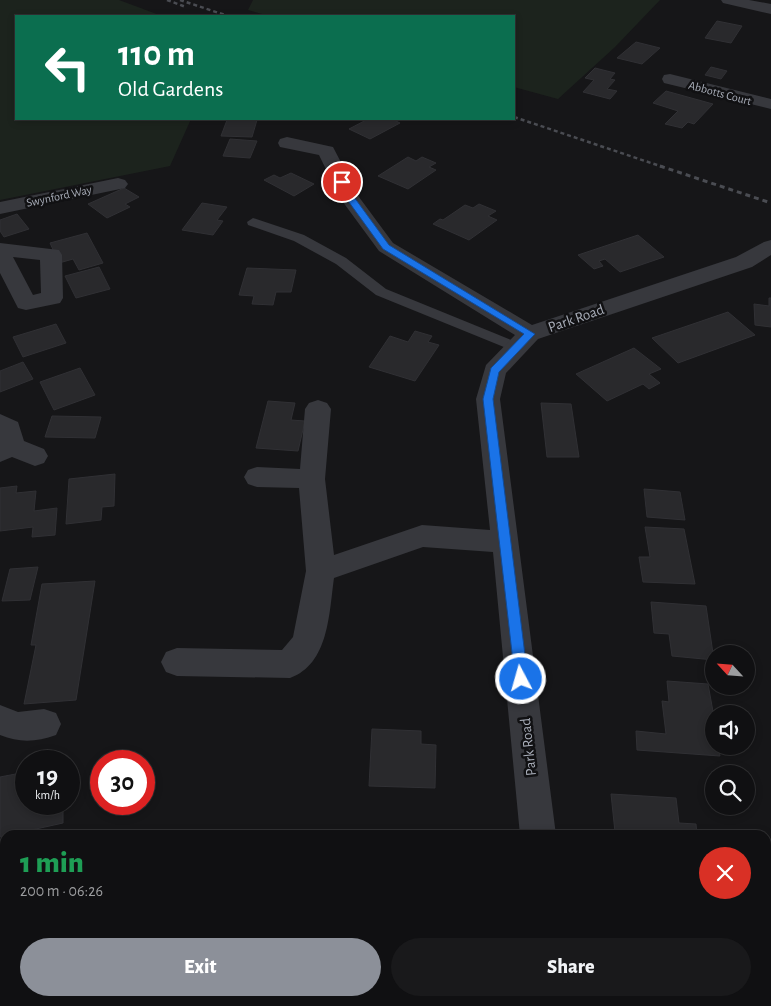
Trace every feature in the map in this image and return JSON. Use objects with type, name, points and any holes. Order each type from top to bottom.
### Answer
[{"type":"street","points":[[728,0],[771,8]]},
{"type":"street","name":"Abbotts Court","points":[[669,80],[771,104]]},
{"type":"street","points":[[287,143],[326,151],[350,198],[386,247],[523,340]]},
{"type":"street","name":"Swynford Way","points":[[0,208],[118,184]]},
{"type":"street","name":"Park Road","points":[[537,830],[506,542],[488,399],[495,371],[523,340],[744,262],[771,246]]},
{"type":"street","points":[[176,662],[290,664],[308,642],[320,571],[312,479],[318,409]]},
{"type":"street","points":[[3,441],[35,456]]},
{"type":"street","points":[[257,477],[312,479]]},
{"type":"street","points":[[320,571],[422,536],[506,542]]},
{"type":"street","points":[[0,720],[18,727],[44,724]]},
{"type":"lane","points":[[253,222],[299,238],[341,261],[381,292],[523,340]]},
{"type":"shaded area","points":[[0,0],[119,0],[159,15],[15,15],[15,120],[191,120],[170,166],[0,200]]},
{"type":"shaded area","points":[[253,0],[660,0],[615,47],[558,99],[515,87],[515,15],[266,15],[248,10]]},
{"type":"building","points":[[717,21],[742,26],[731,43],[705,38]]},
{"type":"building","points":[[636,42],[660,48],[642,64],[617,58]]},
{"type":"building","points":[[711,67],[727,71],[721,79],[705,75]]},
{"type":"building","points":[[595,68],[615,73],[610,79],[615,80],[607,89],[617,91],[610,99],[583,92],[594,80],[585,78]]},
{"type":"building","points":[[666,91],[713,104],[694,124],[688,122],[682,128],[665,124],[678,111],[653,103]]},
{"type":"building","points":[[227,120],[257,120],[252,137],[221,136]]},
{"type":"building","points":[[366,120],[394,120],[400,123],[370,139],[349,129]]},
{"type":"building","points":[[230,139],[257,141],[250,158],[223,156]]},
{"type":"building","points":[[408,157],[416,161],[422,157],[436,163],[429,167],[436,170],[408,189],[378,176]]},
{"type":"building","points":[[291,173],[314,184],[294,196],[264,180],[274,175],[280,178]]},
{"type":"building","points":[[124,188],[139,197],[125,204],[130,207],[107,218],[88,204]]},
{"type":"building","points":[[202,203],[227,207],[217,220],[223,221],[213,235],[182,230]]},
{"type":"building","points":[[479,204],[496,211],[488,216],[497,220],[469,240],[433,224],[440,219],[443,220],[465,205],[473,208]]},
{"type":"building","points":[[17,214],[29,229],[4,237],[0,231],[0,220]]},
{"type":"building","points":[[87,233],[103,263],[79,270],[73,259],[59,263],[50,243]]},
{"type":"building","points":[[638,235],[664,257],[620,272],[605,259],[599,261],[603,266],[594,269],[578,255]]},
{"type":"building","points":[[99,267],[110,289],[76,298],[65,276]]},
{"type":"building","points":[[247,268],[296,270],[291,292],[276,292],[273,305],[252,304],[254,296],[239,295]]},
{"type":"building","points":[[769,298],[771,298],[771,327],[755,325],[754,304],[769,306]]},
{"type":"building","points":[[728,312],[755,335],[678,363],[652,338]]},
{"type":"building","points":[[56,324],[66,343],[23,357],[13,337]]},
{"type":"building","points":[[415,331],[432,336],[428,342],[439,345],[415,381],[369,367],[390,336],[408,342]]},
{"type":"building","points":[[634,348],[661,369],[649,374],[660,383],[649,389],[643,384],[607,401],[576,374]]},
{"type":"building","points":[[23,362],[33,379],[0,392],[0,371]]},
{"type":"building","points":[[80,368],[95,395],[54,410],[40,382]]},
{"type":"building","points":[[268,401],[295,403],[291,420],[305,421],[298,451],[256,448]]},
{"type":"building","points":[[541,403],[571,404],[579,457],[547,457]]},
{"type":"building","points":[[52,416],[101,417],[95,438],[45,437]]},
{"type":"building","points":[[115,474],[114,506],[102,507],[101,520],[66,524],[69,479]]},
{"type":"building","points":[[17,486],[16,493],[36,491],[34,511],[57,508],[55,535],[32,537],[33,527],[0,531],[0,488]]},
{"type":"building","points":[[644,489],[680,492],[685,520],[647,517]]},
{"type":"building","points":[[645,527],[684,529],[695,584],[643,582],[639,557],[650,557]]},
{"type":"building","points":[[38,567],[30,600],[2,601],[10,569]]},
{"type":"building","points":[[95,581],[76,700],[24,704],[36,645],[31,645],[42,584]]},
{"type":"building","points":[[651,602],[706,606],[712,645],[705,645],[705,659],[672,656],[669,634],[654,633]]},
{"type":"building","points":[[667,681],[705,684],[705,695],[710,695],[712,705],[705,705],[705,755],[637,750],[636,731],[666,734],[662,701],[669,702]]},
{"type":"building","points":[[372,729],[421,731],[421,744],[436,745],[435,788],[369,786]]},
{"type":"building","points":[[15,774],[15,815],[63,815],[63,823],[32,830],[0,830],[0,777]]},
{"type":"building","points":[[611,794],[676,798],[679,823],[696,824],[697,830],[615,830]]},
{"type":"railway","points":[[167,0],[186,7]]},
{"type":"railway","points":[[180,0],[225,15]]},
{"type":"railway","points":[[515,117],[663,167]]},
{"type":"railway","points":[[663,167],[771,203]]},
{"type":"route","points":[[342,182],[350,198],[386,247],[530,334],[495,371],[488,399],[521,679]]}]
